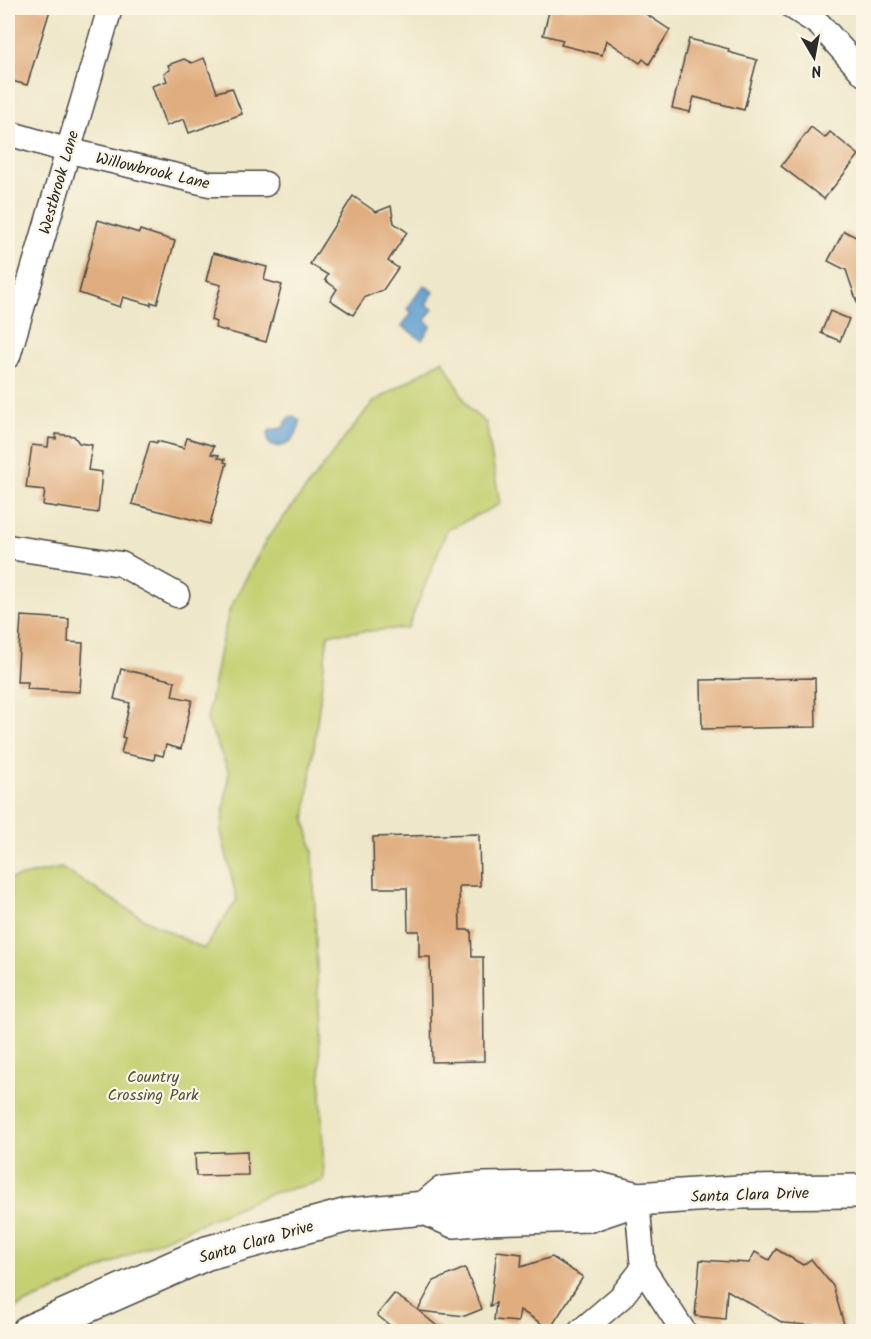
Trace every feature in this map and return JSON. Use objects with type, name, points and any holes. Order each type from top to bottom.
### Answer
[{"type":"main road","name":"Santa Clara Drive","points":[[28,1332],[207,1253],[348,1215],[424,1208],[454,1221],[590,1215],[637,1199],[740,1192],[864,1191]]},
{"type":"street","name":"Westbrook Lane","points":[[8,356],[66,150],[110,8]]},
{"type":"street","points":[[794,8],[819,24],[864,74]]},
{"type":"street","name":"Willowbrook Lane","points":[[8,133],[66,150],[210,184],[265,184]]},
{"type":"street","points":[[8,547],[121,564],[177,595]]},
{"type":"street","points":[[637,1199],[643,1269],[684,1332]]},
{"type":"street","points":[[580,1332],[621,1297],[643,1269]]},
{"type":"green space","name":"Country Crossing Park","points":[[443,360],[470,410],[486,423],[500,504],[447,530],[408,628],[328,634],[305,820],[313,851],[324,1181],[269,1194],[134,1252],[79,1280],[8,1311],[8,879],[61,868],[146,920],[204,949],[237,900],[221,831],[229,772],[207,720],[230,608],[267,539],[372,403]]},
{"type":"water","points":[[424,285],[434,292],[426,304],[433,309],[425,320],[431,326],[422,340],[402,326],[412,312],[407,309]]},
{"type":"water","points":[[294,416],[300,421],[291,441],[282,446],[271,445],[268,442],[270,430],[283,428],[289,417]]},
{"type":"building","points":[[8,8],[50,10],[27,85],[8,80]]},
{"type":"building","points":[[550,8],[637,8],[670,30],[649,64],[643,59],[640,63],[606,40],[602,55],[561,45],[563,40],[543,35]]},
{"type":"building","points":[[689,39],[729,49],[728,52],[757,60],[744,110],[694,97],[690,112],[672,108]]},
{"type":"building","points":[[204,58],[217,92],[232,88],[242,114],[189,133],[184,119],[166,126],[152,86],[167,81],[164,73],[170,70],[168,65],[184,59],[192,63]]},
{"type":"building","points":[[811,127],[825,138],[830,132],[859,155],[824,199],[781,166]]},
{"type":"building","points":[[353,196],[376,212],[391,206],[394,223],[407,232],[388,261],[398,268],[383,290],[365,297],[353,315],[330,300],[337,289],[325,280],[328,275],[310,264]]},
{"type":"building","points":[[98,220],[175,241],[157,304],[151,302],[151,305],[123,297],[120,307],[79,293]]},
{"type":"building","points":[[844,231],[864,241],[864,310],[860,311],[846,270],[828,261]]},
{"type":"building","points":[[213,253],[267,267],[264,280],[282,285],[266,342],[215,328],[216,322],[211,320],[221,285],[206,281]]},
{"type":"building","points":[[830,311],[849,319],[840,341],[821,333]]},
{"type":"building","points":[[56,434],[74,436],[79,443],[92,445],[88,470],[102,472],[98,513],[43,505],[45,490],[26,488],[32,445],[48,447],[49,438],[56,439]]},
{"type":"building","points":[[187,438],[214,446],[211,454],[219,455],[218,458],[225,459],[224,462],[227,463],[210,524],[132,504],[150,441],[184,448]]},
{"type":"building","points":[[21,616],[69,619],[68,642],[83,643],[80,692],[27,689],[28,682],[17,682]]},
{"type":"building","points":[[121,669],[175,681],[172,696],[192,700],[181,749],[166,745],[163,756],[155,754],[154,760],[121,753],[125,738],[122,737],[130,703],[114,699]]},
{"type":"building","points":[[815,678],[816,727],[702,729],[701,680]]},
{"type":"building","points":[[479,834],[480,886],[459,886],[460,930],[471,930],[472,957],[483,957],[484,1061],[432,1062],[430,957],[419,957],[419,931],[408,931],[407,888],[374,888],[373,837]]},
{"type":"building","points":[[247,1151],[248,1175],[196,1176],[195,1153]]},
{"type":"building","points":[[776,1249],[803,1265],[811,1259],[833,1286],[845,1328],[783,1323],[727,1290],[725,1319],[695,1316],[700,1260],[749,1263],[755,1252],[769,1260]]},
{"type":"building","points":[[497,1251],[522,1254],[521,1267],[552,1257],[583,1277],[550,1329],[520,1310],[518,1322],[494,1320],[496,1303],[490,1306]]},
{"type":"building","points":[[465,1268],[482,1309],[465,1316],[419,1311],[444,1332],[398,1332],[377,1315],[394,1294],[418,1310],[434,1281]]}]
